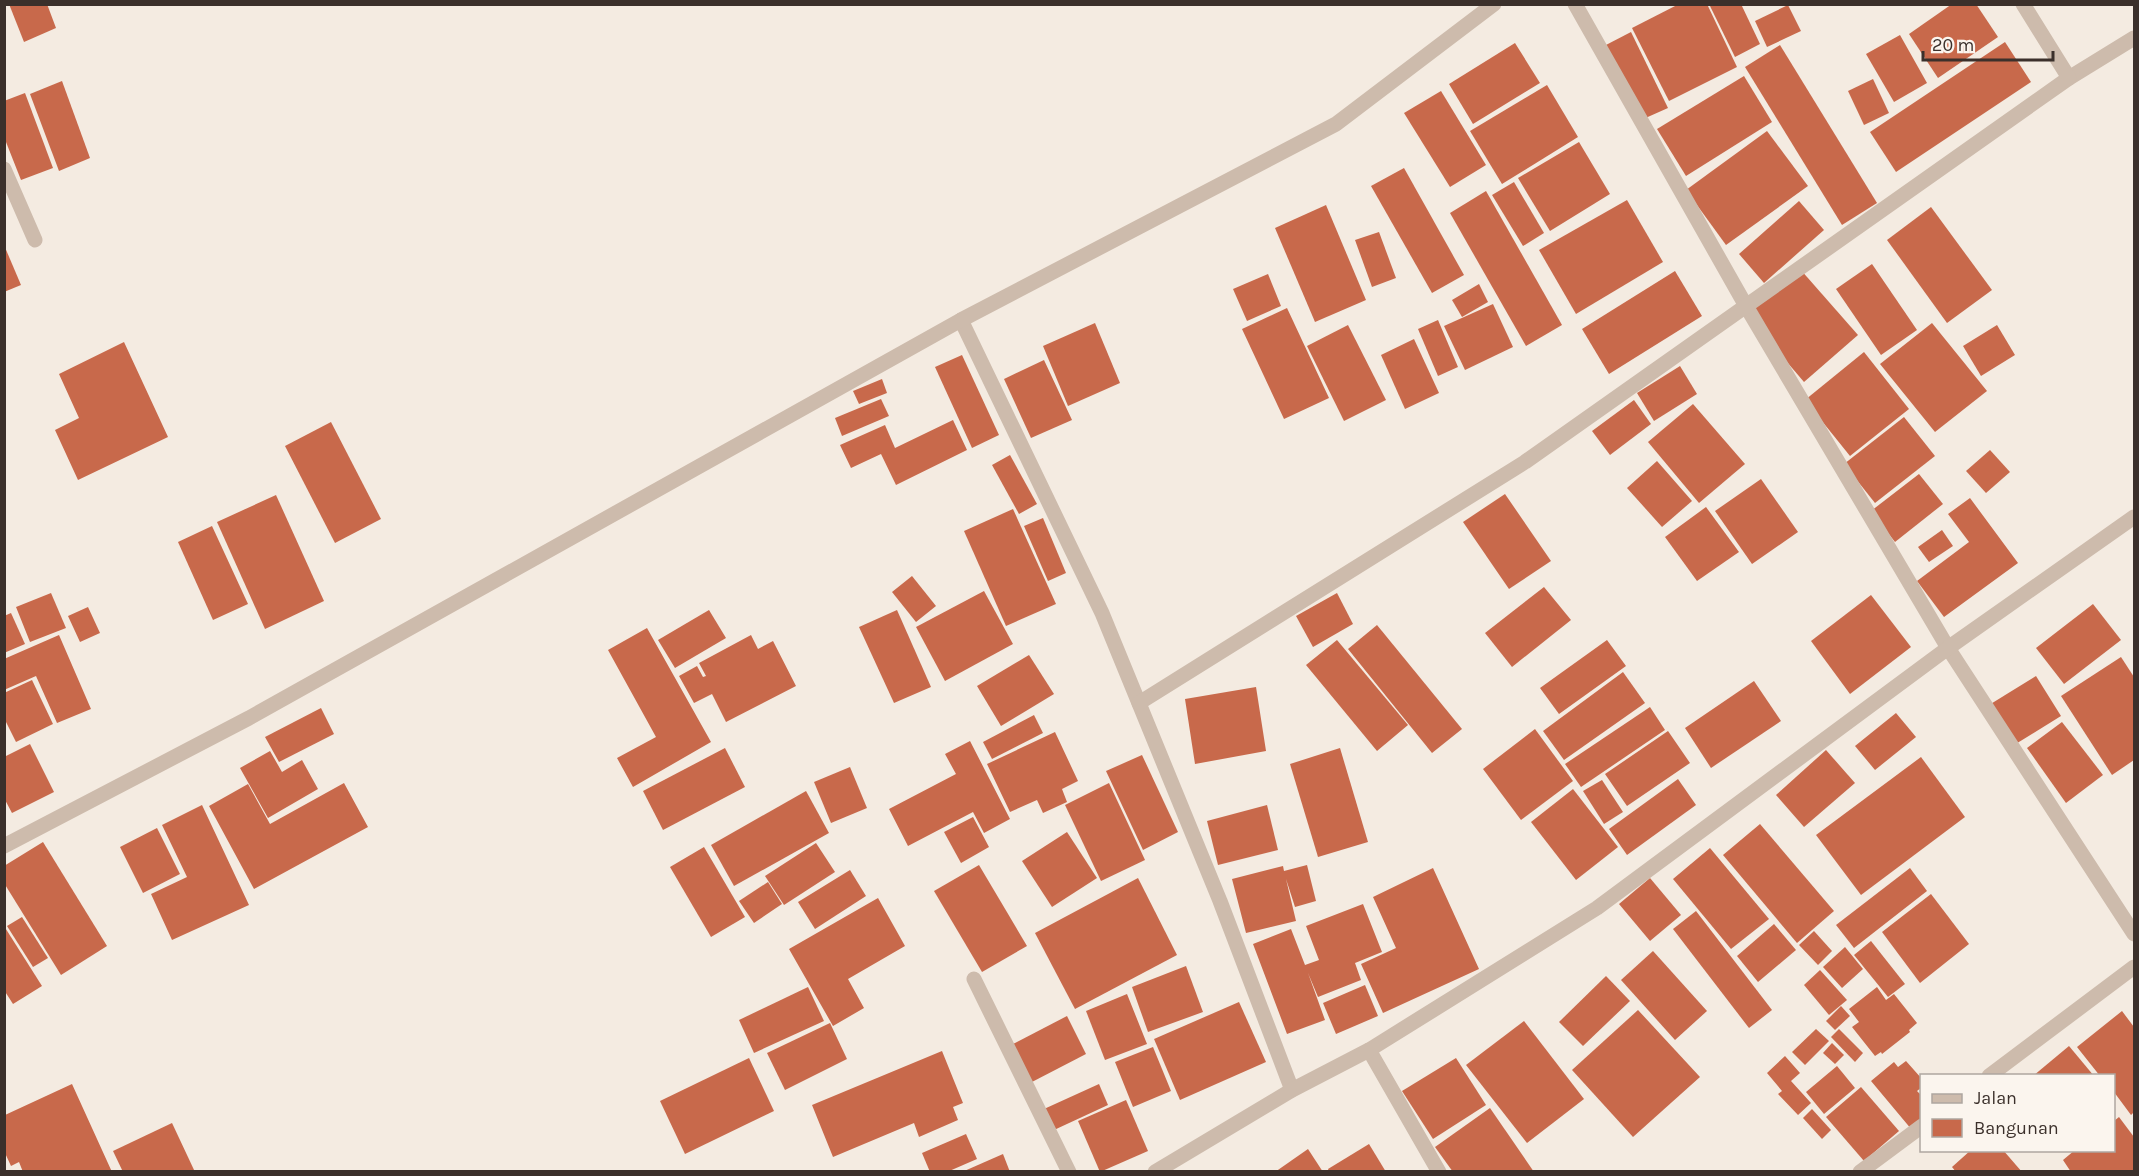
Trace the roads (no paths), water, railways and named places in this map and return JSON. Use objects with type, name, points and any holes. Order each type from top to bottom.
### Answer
[{"type":"street","points":[[4,846],[249,718],[962,320],[1336,124],[1494,4]]},
{"type":"street","points":[[1575,4],[1746,306],[1948,648],[2134,934]]},
{"type":"street","points":[[2023,4],[2069,78]]},
{"type":"street","points":[[1138,703],[1525,462],[2069,78],[2134,39]]},
{"type":"street","points":[[4,169],[35,240]]},
{"type":"street","points":[[962,320],[1102,613],[1220,901],[1292,1090]]},
{"type":"street","points":[[1155,1172],[1292,1090],[1369,1050],[1598,908],[1948,648],[2134,517]]},
{"type":"street","points":[[1992,1074],[2134,967]]},
{"type":"street","points":[[974,979],[1070,1172]]},
{"type":"street","points":[[1369,1050],[1439,1172]]},
{"type":"street","points":[[1860,1172],[1920,1127]]}]
